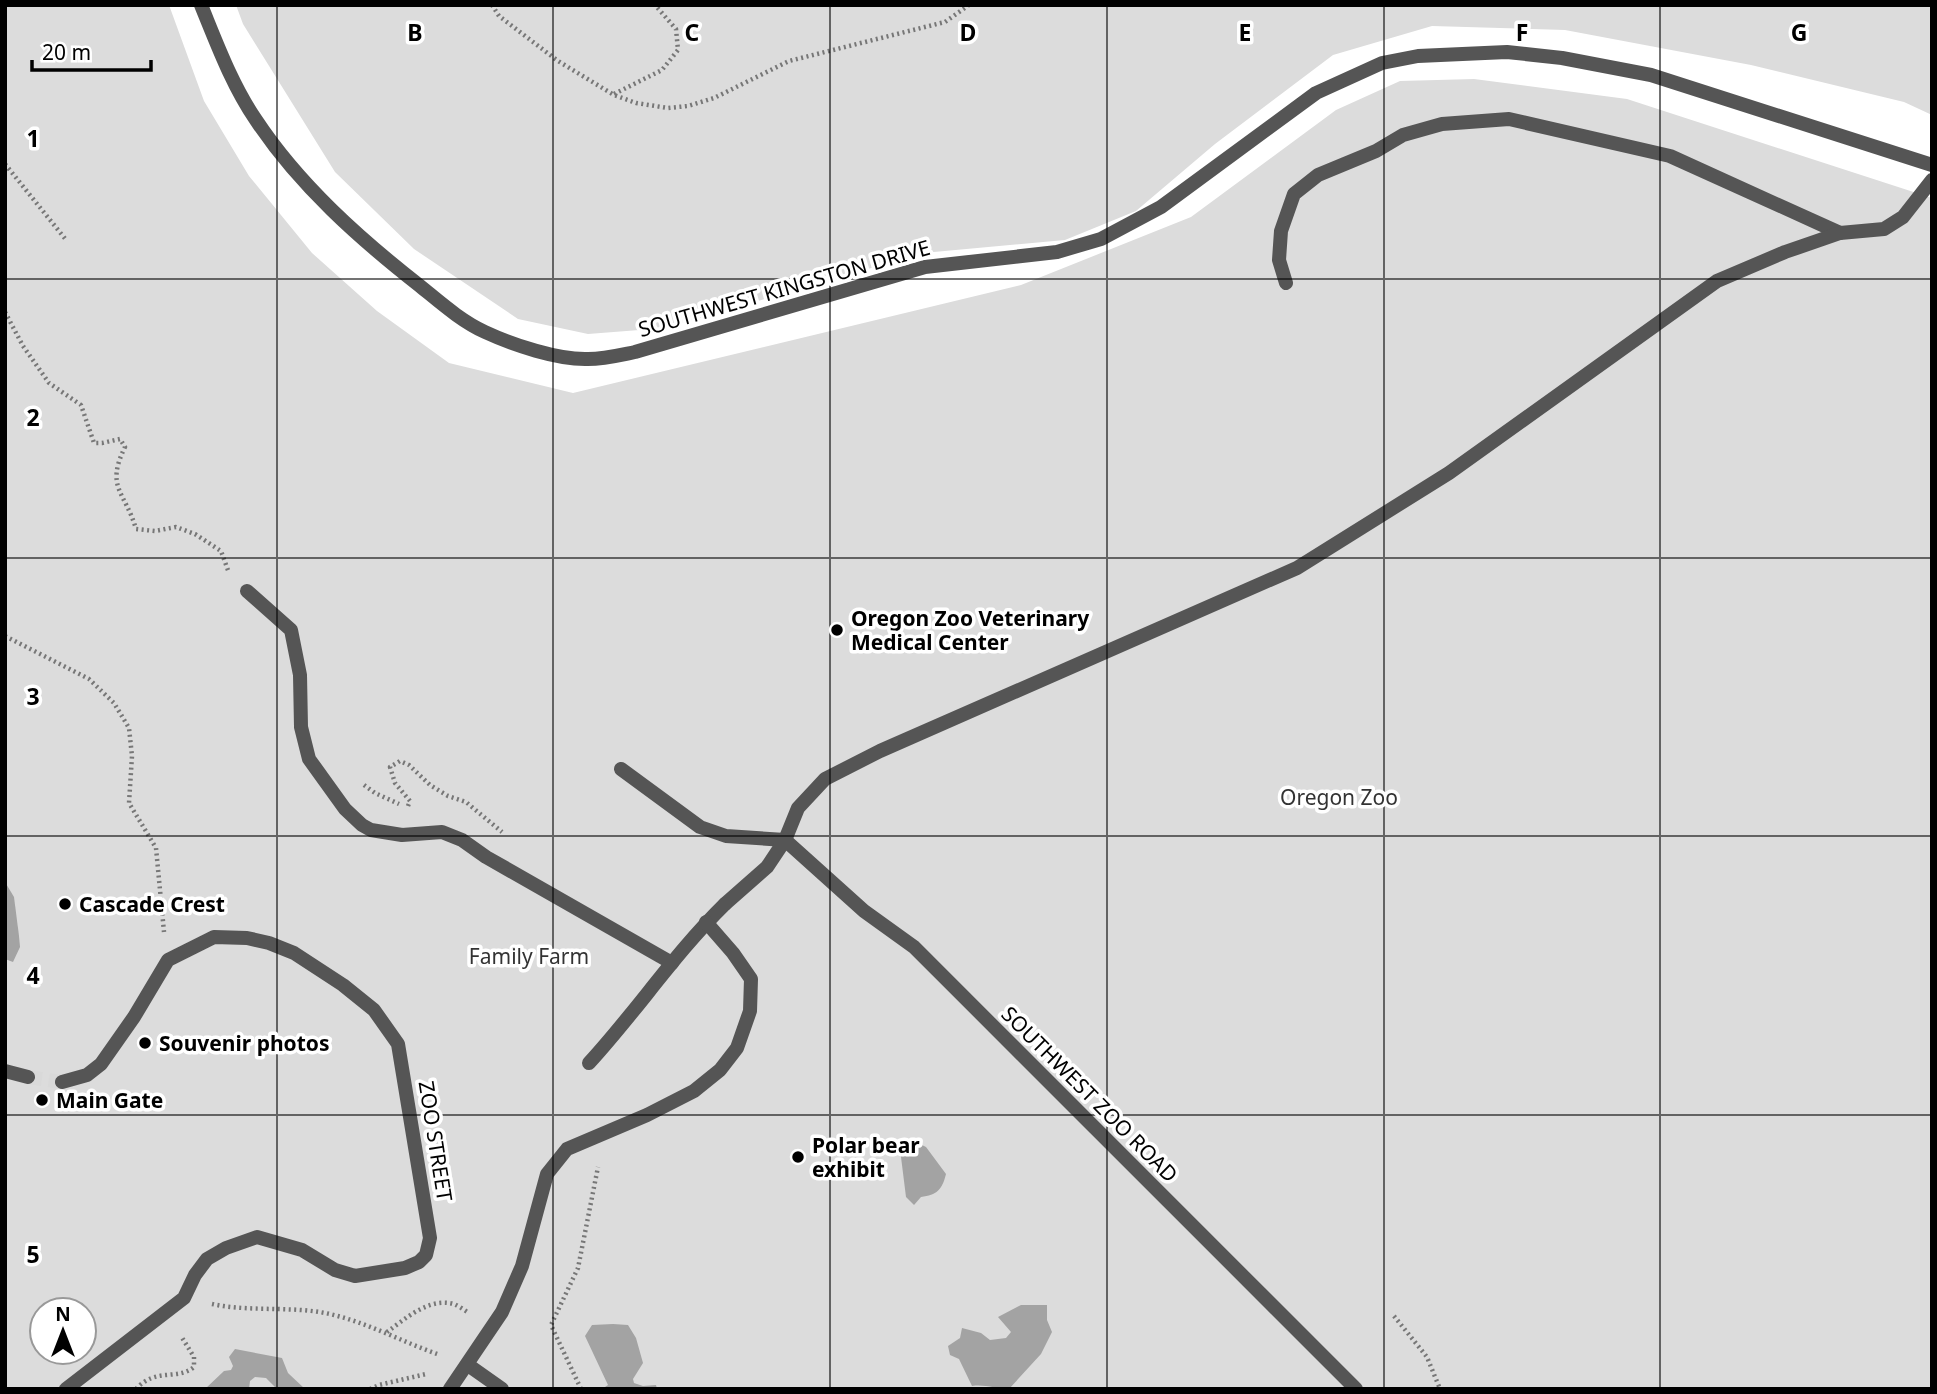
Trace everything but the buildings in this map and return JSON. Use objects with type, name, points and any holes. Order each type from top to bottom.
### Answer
[{"type":"street","name":"SOUTHWEST KINGSTON DRIVE","points":[[201,5],[228,70],[256,120],[328,206],[377,251],[460,318],[485,332],[542,351],[587,359],[635,352],[925,267],[1056,252],[1101,239],[1161,207],[1316,93],[1382,63],[1418,56],[1507,52],[1562,58],[1651,75],[1932,165]]},
{"type":"street","points":[[1286,283],[1279,260],[1281,231],[1294,194],[1318,175],[1376,151],[1403,135],[1442,124],[1509,119],[1670,156],[1840,233]]},
{"type":"street","points":[[589,1063],[706,922],[767,867],[785,840],[798,808],[825,779],[880,751],[1297,568],[1449,473],[1717,281],[1785,252],[1840,233],[1884,229],[1903,218],[1932,180]]},
{"type":"street","points":[[247,591],[290,630],[300,675],[301,727],[309,759],[345,809],[362,825],[371,830],[402,835],[442,832],[462,840],[672,963]]},
{"type":"street","points":[[621,769],[700,827],[726,836],[785,840]]},
{"type":"street","name":"SOUTHWEST ZOO ROAD","points":[[785,840],[863,911],[914,947],[1356,1389]]},
{"type":"street","points":[[450,1389],[502,1312],[522,1266],[547,1174],[567,1149],[604,1135],[694,1091],[720,1070],[737,1048],[750,1011],[751,979],[706,922]]},
{"type":"street","name":"ZOO STREET","points":[[66,1389],[184,1298],[195,1275],[207,1259],[226,1248],[257,1237],[302,1250],[335,1270],[355,1276],[405,1268],[419,1262],[426,1255],[430,1238],[429,1226],[402,1062],[398,1044],[374,1010],[343,985],[294,953],[269,943],[247,938],[214,937],[168,960]]},
{"type":"street","points":[[62,1082],[87,1075],[101,1064],[134,1017],[168,960]]},
{"type":"street","points":[[5,1071],[28,1077]]},
{"type":"street","points":[[468,1365],[502,1389]]},
{"type":"path","points":[[492,5],[499,16],[558,61],[614,94],[653,107],[688,106],[714,98],[789,61],[945,22],[969,5]]},
{"type":"path","points":[[614,94],[662,70],[677,50],[676,29],[655,5]]},
{"type":"path","points":[[5,164],[67,241]]},
{"type":"path","points":[[5,312],[23,346],[49,383],[81,405],[94,443],[120,439],[125,447],[116,468],[116,486],[130,509],[136,528],[155,531],[176,527],[195,534],[221,551],[229,574],[247,591]]},
{"type":"path","points":[[5,636],[89,680],[114,703],[129,728],[132,756],[129,803],[156,848],[168,960]]},
{"type":"path","points":[[356,780],[389,800],[407,806],[410,801],[395,783],[390,767],[400,761],[409,765],[430,785],[448,796],[466,802],[495,824],[511,841],[525,878]]},
{"type":"path","points":[[581,1389],[551,1325],[578,1268],[604,1135]]},
{"type":"path","points":[[386,1333],[433,1304],[454,1304],[474,1316]]},
{"type":"path","points":[[221,1306],[303,1310],[327,1314],[386,1333],[468,1365]]},
{"type":"path","points":[[1394,1316],[1427,1357],[1440,1389]]},
{"type":"path","points":[[136,1389],[160,1374],[186,1373],[194,1367],[194,1357],[177,1329]]},
{"type":"path","points":[[370,1389],[379,1385]]},
{"type":"green space","name":"Oregon Zoo","points":[[5,5],[169,5],[204,101],[249,176],[312,253],[377,311],[449,363],[573,393],[1021,285],[1191,217],[1336,110],[1400,81],[1474,79],[1627,99],[1932,198],[1932,1389],[5,1389]]},
{"type":"green space","points":[[236,5],[1932,5],[1932,115],[1904,102],[1751,65],[1565,30],[1432,26],[1333,55],[1215,144],[1136,211],[1065,240],[923,253],[665,328],[588,334],[518,319],[414,249],[335,172],[243,24]]},
{"type":"shaded area","points":[[5,882],[14,897],[19,936],[20,947],[13,962],[5,959]]},
{"type":"shaded area","points":[[914,1141],[926,1147],[946,1174],[938,1191],[921,1197],[914,1205],[906,1197],[900,1149]]},
{"type":"shaded area","points":[[1021,1305],[1047,1305],[1047,1320],[1052,1332],[1041,1354],[1009,1389],[972,1386],[959,1359],[950,1355],[948,1346],[960,1338],[962,1328],[981,1333],[990,1340],[1006,1338],[1011,1332],[998,1317]]},
{"type":"shaded area","points":[[592,1325],[628,1325],[636,1338],[643,1363],[633,1379],[634,1383],[643,1386],[656,1385],[657,1389],[602,1389],[608,1385],[585,1336]]},
{"type":"shaded area","points":[[235,1349],[282,1358],[288,1373],[305,1389],[277,1389],[266,1378],[255,1377],[250,1381],[249,1389],[205,1389],[224,1371],[231,1370],[233,1366],[229,1357]]},
{"type":"tunnel","points":[[28,1077],[62,1082]]},
{"type":"place","name":"Oregon Zoo Veterinary Medical Center","points":[[837,630]]},
{"type":"place","name":"Cascade Crest","points":[[65,904]]},
{"type":"place","name":"Souvenir photos","points":[[145,1043]]},
{"type":"place","name":"Main Gate","points":[[42,1100]]},
{"type":"place","name":"Polar bear exhibit","points":[[798,1157]]},
{"type":"park label","name":"Family Farm","points":[[529,956]]}]
